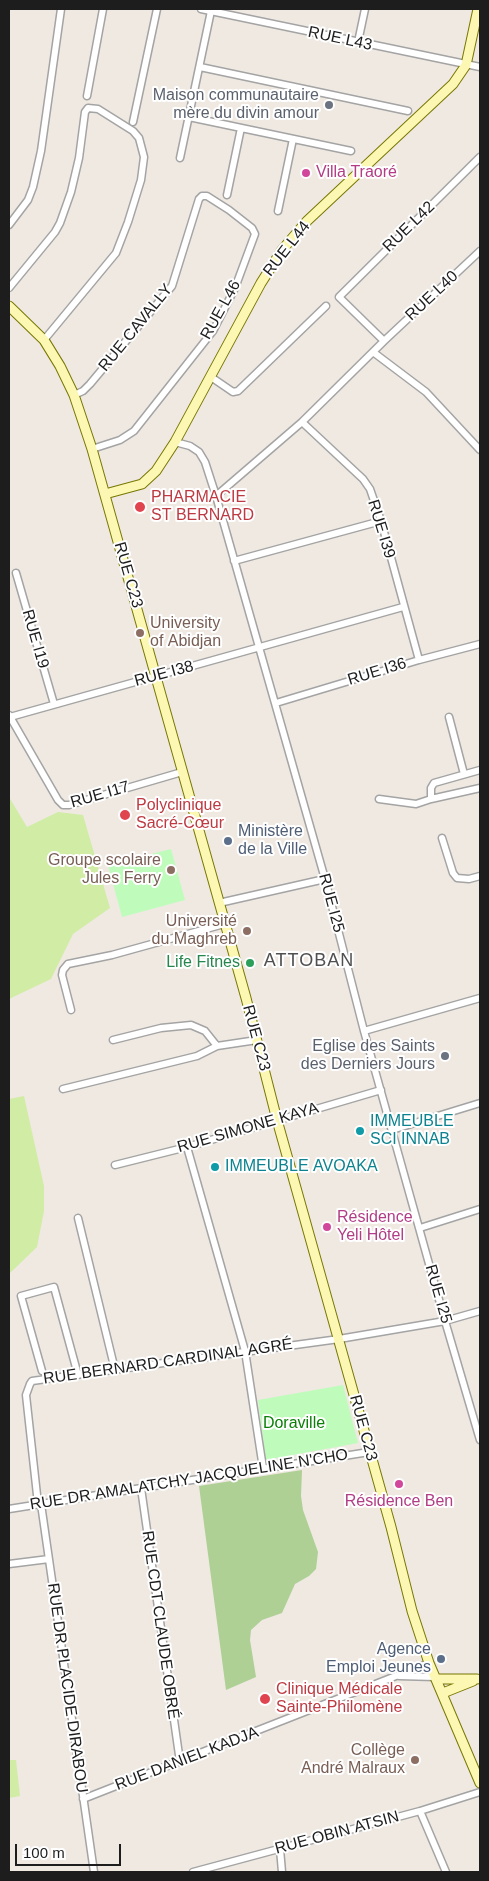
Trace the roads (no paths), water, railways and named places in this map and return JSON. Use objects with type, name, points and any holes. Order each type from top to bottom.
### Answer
[{"type":"street","points":[[9,225],[28,200],[33,188],[41,151],[61,9]]},
{"type":"street","points":[[87,96],[103,9]]},
{"type":"street","points":[[133,122],[157,9]]},
{"type":"street","name":"RUE L43","points":[[202,9],[480,67]]},
{"type":"street","points":[[358,42],[364,9]]},
{"type":"street","name":"RUE L44","points":[[105,494],[142,484],[156,471],[176,442],[261,283],[282,250],[307,221],[453,84],[466,65],[478,9]]},
{"type":"street","points":[[180,158],[211,11]]},
{"type":"street","points":[[200,68],[408,111]]},
{"type":"street","points":[[9,288],[56,232],[64,214],[79,158],[85,112],[88,108],[98,109],[120,122],[139,138],[144,156],[140,180],[121,242],[111,261],[44,340]]},
{"type":"street","points":[[189,117],[351,151]]},
{"type":"street","points":[[227,195],[241,128]]},
{"type":"street","points":[[278,211],[293,139]]},
{"type":"street","name":"RUE L42","points":[[384,341],[338,296],[480,158]]},
{"type":"street","name":"RUE CAVALLY","points":[[74,395],[83,391],[90,384],[172,286],[199,199],[202,196],[207,196],[229,210]]},
{"type":"street","name":"RUE L46","points":[[92,448],[120,440],[134,431],[212,332],[235,288],[255,234],[252,228],[229,210]]},
{"type":"street","name":"RUE L40","points":[[216,496],[302,422],[384,341],[480,251]]},
{"type":"street","name":"RUE C23","points":[[9,306],[44,340],[60,366],[74,395],[92,448],[391,1527],[412,1611],[429,1663],[480,1783]]},
{"type":"street","points":[[211,377],[233,392],[238,391],[326,306]]},
{"type":"street","points":[[373,352],[426,392],[480,450]]},
{"type":"street","name":"RUE I39","points":[[302,422],[363,479],[370,490],[381,521],[419,660]]},
{"type":"street","name":"RUE I25","points":[[176,442],[190,446],[199,452],[205,462],[216,496],[276,703],[364,1031],[480,1440]]},
{"type":"street","points":[[234,561],[381,521]]},
{"type":"street","name":"RUE I19","points":[[16,573],[54,704]]},
{"type":"street","name":"RUE I38","points":[[10,716],[403,607]]},
{"type":"street","name":"RUE I36","points":[[276,703],[419,660],[480,644]]},
{"type":"street","name":"RUE I17","points":[[10,716],[58,800],[63,805],[69,805],[182,772]]},
{"type":"street","points":[[449,718],[464,774]]},
{"type":"street","points":[[431,799],[431,788],[434,782],[480,770]]},
{"type":"street","points":[[379,799],[416,804],[480,788]]},
{"type":"street","points":[[442,838],[453,873],[457,878],[469,879],[480,876]]},
{"type":"street","points":[[219,903],[325,880]]},
{"type":"street","points":[[71,1010],[62,975],[63,970],[68,964],[112,955],[224,924]]},
{"type":"street","points":[[364,1031],[480,998]]},
{"type":"street","points":[[113,1040],[161,1028],[191,1025],[204,1031],[217,1046]]},
{"type":"street","points":[[63,1089],[197,1056],[217,1046],[257,1040]]},
{"type":"street","name":"RUE SIMONE KAYA","points":[[115,1165],[187,1147],[381,1090]]},
{"type":"street","points":[[392,1130],[480,1103]]},
{"type":"street","points":[[187,1147],[245,1351],[263,1468]]},
{"type":"street","points":[[420,1228],[480,1209]]},
{"type":"street","points":[[78,1218],[115,1370]]},
{"type":"street","points":[[42,1371],[21,1296],[54,1287],[78,1375]]},
{"type":"street","name":"RUE BERNARD CARDINAL AGRÉ","points":[[40,1504],[26,1395],[32,1381],[339,1339],[445,1321],[480,1311]]},
{"type":"street","name":"RUE DR AMALATCHY JACQUELINE N'CHO","points":[[9,1508],[369,1452]]},
{"type":"street","name":"RUE CDT CLAUDE OBRÉ","points":[[141,1488],[180,1762]]},
{"type":"street","name":"RUE DR PLACIDE DIRABOU","points":[[40,1504],[94,1872]]},
{"type":"street","points":[[9,1564],[49,1559]]},
{"type":"street","name":"RUE DANIEL KADJA","points":[[83,1799],[429,1663]]},
{"type":"street","points":[[397,1676],[479,1679]]},
{"type":"street","points":[[443,1693],[479,1679]]},
{"type":"street","name":"RUE OBIN ATSIN","points":[[193,1872],[420,1811],[480,1792]]},
{"type":"street","points":[[420,1811],[446,1872]]},
{"type":"street","points":[[280,1849],[282,1872]]},
{"type":"place","name":"Maison communautaire mère du divin amour","points":[[329,105]]},
{"type":"place","name":"Villa Traoré","points":[[306,173]]},
{"type":"place","name":"PHARMACIE ST BERNARD","points":[[140,507]]},
{"type":"place","name":"University of Abidjan","points":[[140,633]]},
{"type":"place","name":"Polyclinique Sacré-Cœur","points":[[125,815]]},
{"type":"place","name":"Ministère de la Ville","points":[[228,841]]},
{"type":"place","name":"Groupe scolaire Jules Ferry","points":[[171,870]]},
{"type":"place","name":"Université du Maghreb","points":[[247,931]]},
{"type":"place","name":"Life Fitnes","points":[[250,963]]},
{"type":"place","name":"Eglise des Saints des Derniers Jours","points":[[445,1056]]},
{"type":"place","name":"IMMEUBLE SCI INNAB","points":[[360,1131]]},
{"type":"place","name":"IMMEUBLE AVOAKA","points":[[215,1167]]},
{"type":"place","name":"Résidence Yeli Hôtel","points":[[327,1227]]},
{"type":"place","name":"Résidence Ben","points":[[399,1484]]},
{"type":"place","name":"Agence Emploi Jeunes","points":[[441,1659]]},
{"type":"place","name":"Clinique Médicale Sainte-Philomène","points":[[265,1699]]},
{"type":"place","name":"Collège André Malraux","points":[[415,1760]]},
{"type":"district","name":"ATTOBAN","points":[[309,961]]},
{"type":"park label","name":"Doraville","points":[[294,1424]]}]
